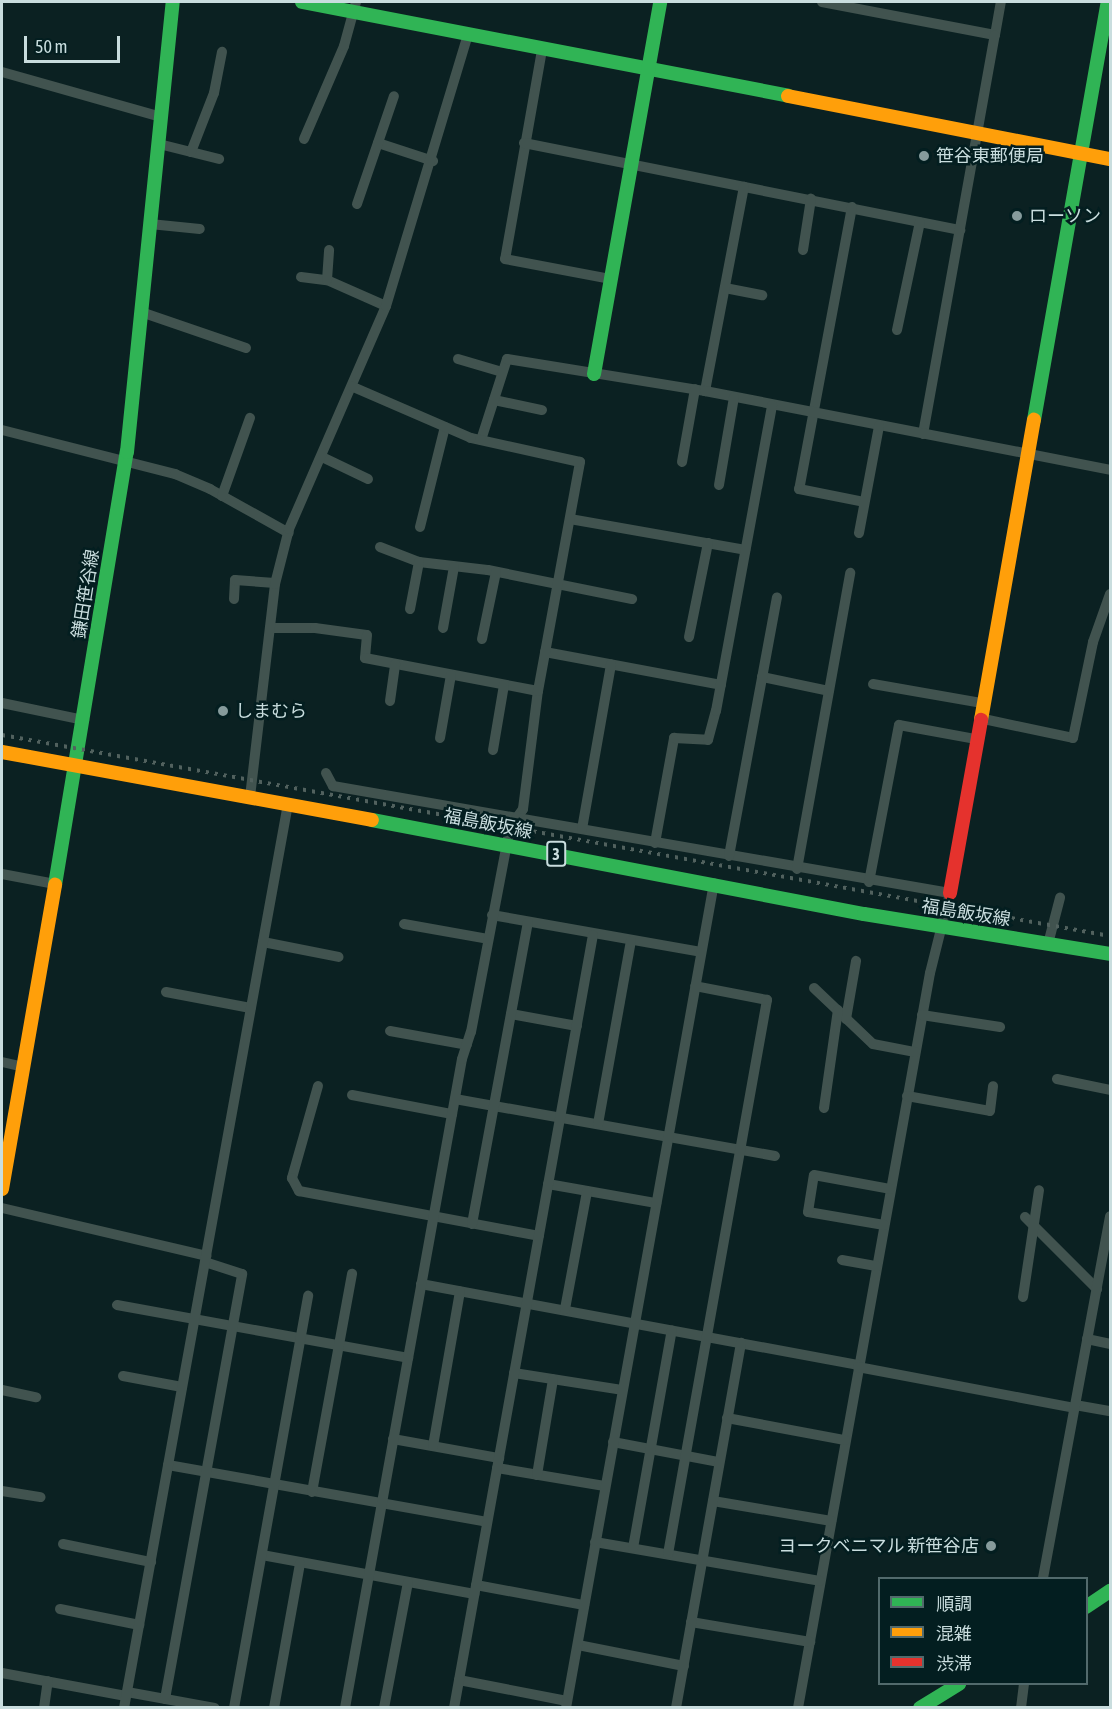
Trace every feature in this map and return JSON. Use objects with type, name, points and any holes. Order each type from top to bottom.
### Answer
[{"type":"street","name":"鎌田笹谷線","points":[[2,1189],[5,1146],[24,1066],[126,462],[173,2]]},
{"type":"street","points":[[302,2],[356,7],[468,35],[542,50],[980,132],[1110,159]]},
{"type":"street","points":[[594,374],[660,2]]},
{"type":"street","points":[[822,2],[995,35]]},
{"type":"street","points":[[923,435],[980,132],[1001,2]]},
{"type":"street","points":[[798,1707],[915,1052],[940,927],[950,893],[975,739],[1108,2]]},
{"type":"street","points":[[304,139],[338,54],[344,46],[356,7]]},
{"type":"street","points":[[250,797],[275,582],[289,533],[386,306],[433,161],[468,35]]},
{"type":"street","points":[[542,50],[505,259],[611,279]]},
{"type":"street","points":[[191,152],[214,93],[222,52]]},
{"type":"street","points":[[2,72],[161,117]]},
{"type":"street","points":[[357,204],[394,96]]},
{"type":"street","points":[[378,143],[433,161]]},
{"type":"street","points":[[524,143],[960,230]]},
{"type":"street","points":[[159,144],[219,159]]},
{"type":"street","points":[[682,462],[725,288],[744,186]]},
{"type":"street","points":[[803,250],[811,199]]},
{"type":"street","points":[[852,207],[799,489],[864,502]]},
{"type":"street","points":[[897,330],[920,222]]},
{"type":"street","points":[[150,224],[200,229]]},
{"type":"street","points":[[327,280],[329,250]]},
{"type":"street","points":[[301,277],[327,280],[386,306]]},
{"type":"street","points":[[725,288],[762,295]]},
{"type":"street","points":[[141,312],[246,348]]},
{"type":"street","points":[[458,358],[502,372]]},
{"type":"street","points":[[481,440],[507,359],[700,390],[1110,470]]},
{"type":"street","points":[[345,1707],[452,1114],[510,827],[523,809],[538,691],[580,462],[481,440],[353,387]]},
{"type":"street","points":[[719,485],[734,397]]},
{"type":"street","points":[[494,400],[542,410]]},
{"type":"street","points":[[655,843],[674,738],[708,740],[721,684],[772,405]]},
{"type":"street","points":[[222,496],[250,418]]},
{"type":"street","points":[[859,533],[879,426]]},
{"type":"street","points":[[420,527],[445,427]]},
{"type":"street","points":[[2,430],[175,474],[222,496],[289,533]]},
{"type":"street","points":[[322,457],[368,479]]},
{"type":"street","points":[[570,519],[746,550]]},
{"type":"street","points":[[689,637],[708,543]]},
{"type":"street","points":[[380,546],[419,561],[496,572],[632,599]]},
{"type":"street","points":[[410,609],[419,561]]},
{"type":"street","points":[[443,628],[454,567]]},
{"type":"street","points":[[482,639],[496,572]]},
{"type":"street","points":[[797,869],[850,573]]},
{"type":"street","points":[[234,598],[235,580],[275,582]]},
{"type":"street","points":[[979,718],[1073,738],[1093,642],[1110,594]]},
{"type":"street","points":[[729,856],[777,597]]},
{"type":"street","points":[[270,628],[315,628],[367,635],[365,658],[538,691]]},
{"type":"street","points":[[545,652],[721,684]]},
{"type":"street","points":[[390,701],[395,664]]},
{"type":"street","points":[[582,829],[611,665]]},
{"type":"street","points":[[440,738],[451,675]]},
{"type":"street","points":[[762,677],[829,691]]},
{"type":"street","points":[[873,684],[982,703]]},
{"type":"street","points":[[493,750],[504,685]]},
{"type":"street","points":[[2,703],[84,720]]},
{"type":"street","points":[[869,882],[898,725],[975,739]]},
{"type":"street","name":"福島飯坂線","points":[[2,752],[714,883],[940,927],[1110,954]]},
{"type":"street","points":[[326,773],[333,786],[869,882],[950,893]]},
{"type":"street","points":[[126,1698],[288,804]]},
{"type":"street","points":[[2,874],[55,884]]},
{"type":"street","points":[[459,1680],[567,1704],[714,883]]},
{"type":"street","points":[[1048,944],[1059,898]]},
{"type":"street","points":[[492,915],[593,935],[701,952]]},
{"type":"street","points":[[472,1224],[528,922]]},
{"type":"street","points":[[404,924],[488,939]]},
{"type":"street","points":[[454,1707],[593,935]]},
{"type":"street","points":[[598,1124],[631,941]]},
{"type":"street","points":[[263,942],[339,957]]},
{"type":"street","points":[[846,1019],[856,961]]},
{"type":"street","points":[[668,1554],[767,1000],[695,986]]},
{"type":"street","points":[[814,988],[873,1044],[915,1052]]},
{"type":"street","points":[[166,992],[251,1008]]},
{"type":"street","points":[[824,1108],[838,1010]]},
{"type":"street","points":[[511,1014],[577,1026]]},
{"type":"street","points":[[922,1015],[1000,1028]]},
{"type":"street","points":[[390,1031],[467,1045]]},
{"type":"street","points":[[2,1062],[24,1066]]},
{"type":"street","points":[[1057,1079],[1110,1090]]},
{"type":"street","points":[[318,1086],[292,1178],[299,1191],[539,1236]]},
{"type":"street","points":[[907,1096],[990,1111],[993,1086]]},
{"type":"street","points":[[352,1095],[452,1114]]},
{"type":"street","points":[[455,1099],[775,1155]]},
{"type":"street","points":[[884,1225],[808,1212],[813,1176],[890,1189]]},
{"type":"street","points":[[548,1184],[656,1203]]},
{"type":"street","points":[[1023,1297],[1039,1190]]},
{"type":"street","points":[[565,1309],[587,1191]]},
{"type":"street","points":[[2,1208],[206,1259],[242,1274],[165,1699]]},
{"type":"street","points":[[1043,1577],[1097,1289],[1106,1266],[1110,1216]]},
{"type":"street","points":[[1024,1217],[1097,1289]]},
{"type":"street","points":[[842,1260],[876,1266]]},
{"type":"street","points":[[312,1492],[352,1274]]},
{"type":"street","points":[[421,1284],[1110,1411]]},
{"type":"street","points":[[433,1446],[460,1291]]},
{"type":"street","points":[[234,1707],[308,1296]]},
{"type":"street","points":[[117,1305],[408,1358]]},
{"type":"street","points":[[633,1548],[672,1330]]},
{"type":"street","points":[[1087,1339],[1110,1344]]},
{"type":"street","points":[[676,1707],[741,1343]]},
{"type":"street","points":[[514,1373],[622,1390]]},
{"type":"street","points":[[123,1376],[182,1387]]},
{"type":"street","points":[[537,1475],[553,1379]]},
{"type":"street","points":[[2,1390],[36,1396]]},
{"type":"street","points":[[727,1418],[845,1440]]},
{"type":"street","points":[[393,1439],[433,1446],[537,1475],[605,1486]]},
{"type":"street","points":[[613,1442],[720,1462]]},
{"type":"street","points":[[168,1466],[487,1522]]},
{"type":"street","points":[[2,1491],[41,1497]]},
{"type":"street","points":[[713,1501],[831,1521]]},
{"type":"street","points":[[595,1542],[820,1581]]},
{"type":"street","points":[[63,1544],[151,1562]]},
{"type":"street","points":[[261,1555],[408,1582],[584,1605]]},
{"type":"street","points":[[274,1707],[300,1563]]},
{"type":"street","points":[[384,1707],[408,1582]]},
{"type":"street","points":[[1088,1606],[1110,1592]]},
{"type":"street","points":[[60,1609],[140,1625]]},
{"type":"street","points":[[691,1622],[810,1642]]},
{"type":"street","points":[[578,1645],[684,1666]]},
{"type":"street","points":[[2,1673],[126,1698],[165,1699],[215,1707]]},
{"type":"street","points":[[44,1707],[48,1681]]},
{"type":"street","points":[[920,1707],[956,1685]]},
{"type":"street","points":[[1021,1707],[1024,1685]]},
{"type":"railway","points":[[2,735],[1110,936]]},
{"type":"traffic: fast","points":[[55,885],[127,452],[173,2]]},
{"type":"traffic: fast","points":[[302,2],[788,96]]},
{"type":"traffic: fast","points":[[594,374],[660,2]]},
{"type":"traffic: fast","points":[[1034,420],[1108,2]]},
{"type":"traffic: fast","points":[[372,820],[864,914],[1110,954]]},
{"type":"traffic: fast","points":[[1088,1606],[1110,1591]]},
{"type":"traffic: fast","points":[[920,1708],[957,1685]]},
{"type":"traffic: slow","points":[[788,96],[1110,159]]},
{"type":"traffic: slow","points":[[981,720],[1034,420]]},
{"type":"traffic: slow","points":[[2,752],[372,820]]},
{"type":"traffic: slow","points":[[2,1189],[55,885]]},
{"type":"traffic: jam","points":[[950,893],[981,720]]},
{"type":"place","name":"笹谷東郵便局","points":[[924,156]]},
{"type":"place","name":"ローソン","points":[[1017,216]]},
{"type":"place","name":"しまむら","points":[[223,711]]},
{"type":"place","name":"ヨークベニマル 新笹谷店","points":[[991,1546]]}]
